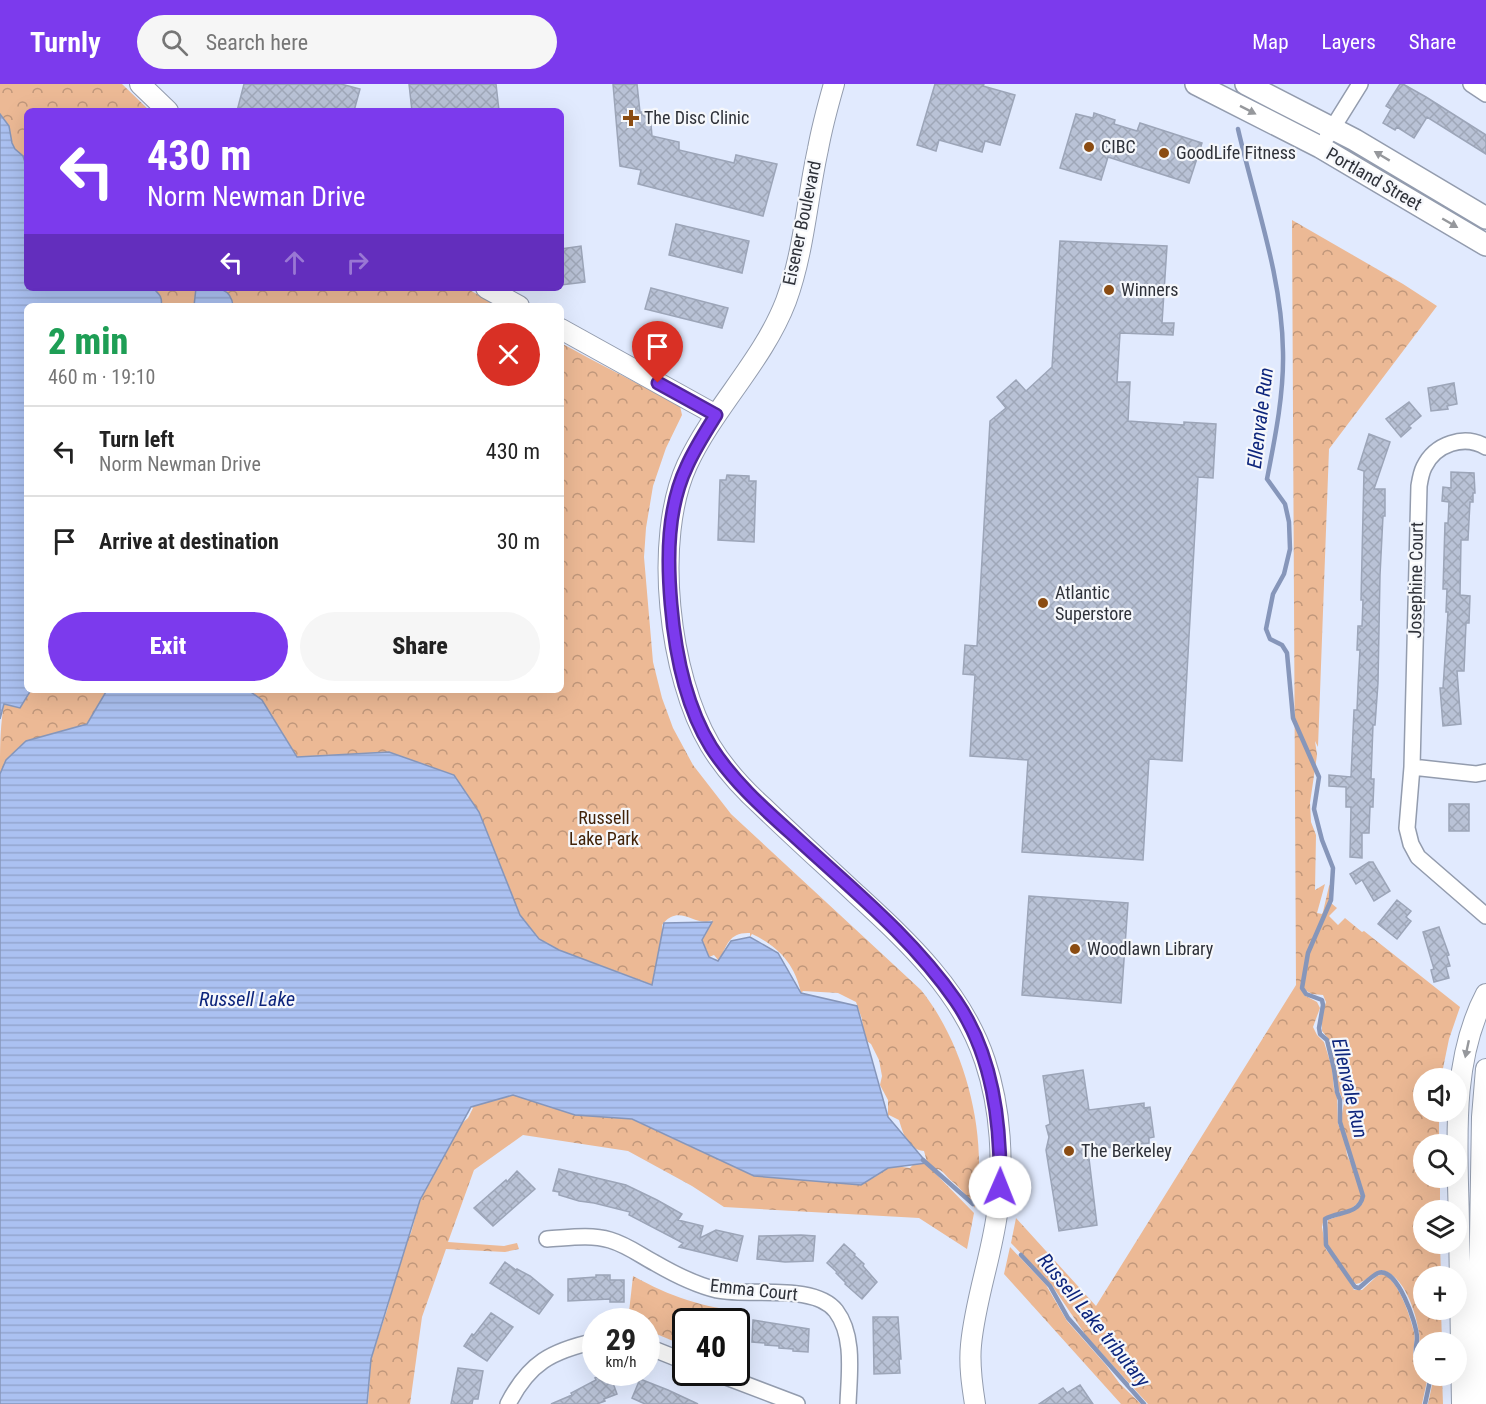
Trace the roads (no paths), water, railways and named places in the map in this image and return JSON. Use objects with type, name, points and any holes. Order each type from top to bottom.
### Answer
[{"type":"main road","name":"Portland Street","points":[[1196,84],[1320,147],[1486,245]]},
{"type":"main road","name":"Portland Street","points":[[1246,84],[1333,128],[1486,218]]},
{"type":"street","points":[[140,84],[165,108]]},
{"type":"street","name":"Eisener Boulevard","points":[[834,84],[818,148],[801,246],[785,302],[760,350],[727,402],[716,415],[686,468],[675,500],[669,555],[674,639],[683,676],[701,728],[725,766],[758,803],[929,964],[957,1002],[984,1058],[999,1128],[1000,1187],[993,1237],[971,1346],[971,1374],[975,1404]]},
{"type":"street","points":[[1320,147],[1360,84]]},
{"type":"street","points":[[1471,84],[1486,94]]},
{"type":"street","points":[[492,291],[514,303]]},
{"type":"street","points":[[564,331],[716,415]]},
{"type":"street","name":"Josephine Court","points":[[1486,447],[1471,441],[1449,444],[1433,454],[1422,470],[1419,486],[1412,767],[1407,828],[1411,844],[1418,857],[1486,916]]},
{"type":"street","points":[[1412,767],[1476,774],[1486,772]]},
{"type":"street","points":[[1479,1404],[1458,1133],[1460,1086],[1466,1048],[1478,1010],[1486,994]]},
{"type":"street","points":[[1462,1404],[1475,1359],[1482,1117],[1486,1069]]},
{"type":"street","name":"Emma Court","points":[[547,1239],[589,1237],[609,1240],[629,1247],[684,1278],[718,1290],[803,1295],[824,1300],[839,1316],[849,1348],[848,1404]]},
{"type":"street","points":[[508,1404],[528,1372],[546,1358],[582,1344]]},
{"type":"street","points":[[750,1386],[797,1404]]},
{"type":"street","points":[[966,1404],[975,1404]]},
{"type":"water","points":[[0,114],[9,126],[15,149],[24,159],[24,291],[156,291],[160,296],[161,303],[24,303],[24,693],[29,693],[20,708],[4,704],[0,719]]},
{"type":"water","points":[[196,291],[225,291],[233,303],[194,303]]},
{"type":"water","name":"Russell Lake","points":[[105,693],[252,693],[262,700],[297,757],[389,752],[454,775],[479,812],[520,915],[539,939],[559,950],[652,985],[664,923],[712,922],[702,940],[709,957],[718,961],[731,941],[750,937],[778,953],[801,993],[857,1006],[888,1117],[927,1163],[888,1168],[861,1185],[754,1176],[632,1119],[575,1115],[513,1095],[471,1107],[420,1200],[371,1359],[367,1404],[0,1404],[0,774],[6,760],[26,741],[87,724]]},
{"type":"waterway","name":"Ellenvale Run","points":[[1238,129],[1273,268],[1283,352],[1278,416],[1267,479],[1285,504],[1289,522],[1290,549],[1284,574],[1273,594],[1266,629],[1270,639],[1282,645],[1287,653],[1293,718],[1319,777],[1314,809],[1322,840],[1333,868],[1331,900],[1308,953],[1302,988],[1306,994],[1322,1000],[1320,1034],[1327,1040],[1340,1100],[1340,1122],[1363,1196],[1361,1202],[1353,1210],[1325,1219],[1326,1245],[1355,1287],[1359,1288],[1378,1273],[1385,1273],[1392,1278],[1410,1309],[1416,1332]]},
{"type":"waterway","name":"Russell Lake tributary","points":[[923,1160],[973,1204]]},
{"type":"waterway","name":"Russell Lake tributary","points":[[1021,1255],[1050,1286],[1068,1318],[1144,1404]]},
{"type":"waterway","name":"Ellenvale Run","points":[[1425,1404],[1429,1386]]},
{"type":"place","name":"The Disc Clinic","points":[[631,118]]},
{"type":"place","name":"CIBC","points":[[1089,147]]},
{"type":"place","name":"GoodLife Fitness","points":[[1164,153]]},
{"type":"place","name":"Winners","points":[[1109,290]]},
{"type":"place","name":"Atlantic Superstore","points":[[1043,603]]},
{"type":"place","name":"Woodlawn Library","points":[[1075,949]]},
{"type":"place","name":"The Berkeley","points":[[1069,1151]]},
{"type":"park label","name":"Russell Lake Park","points":[[604,828]]}]
